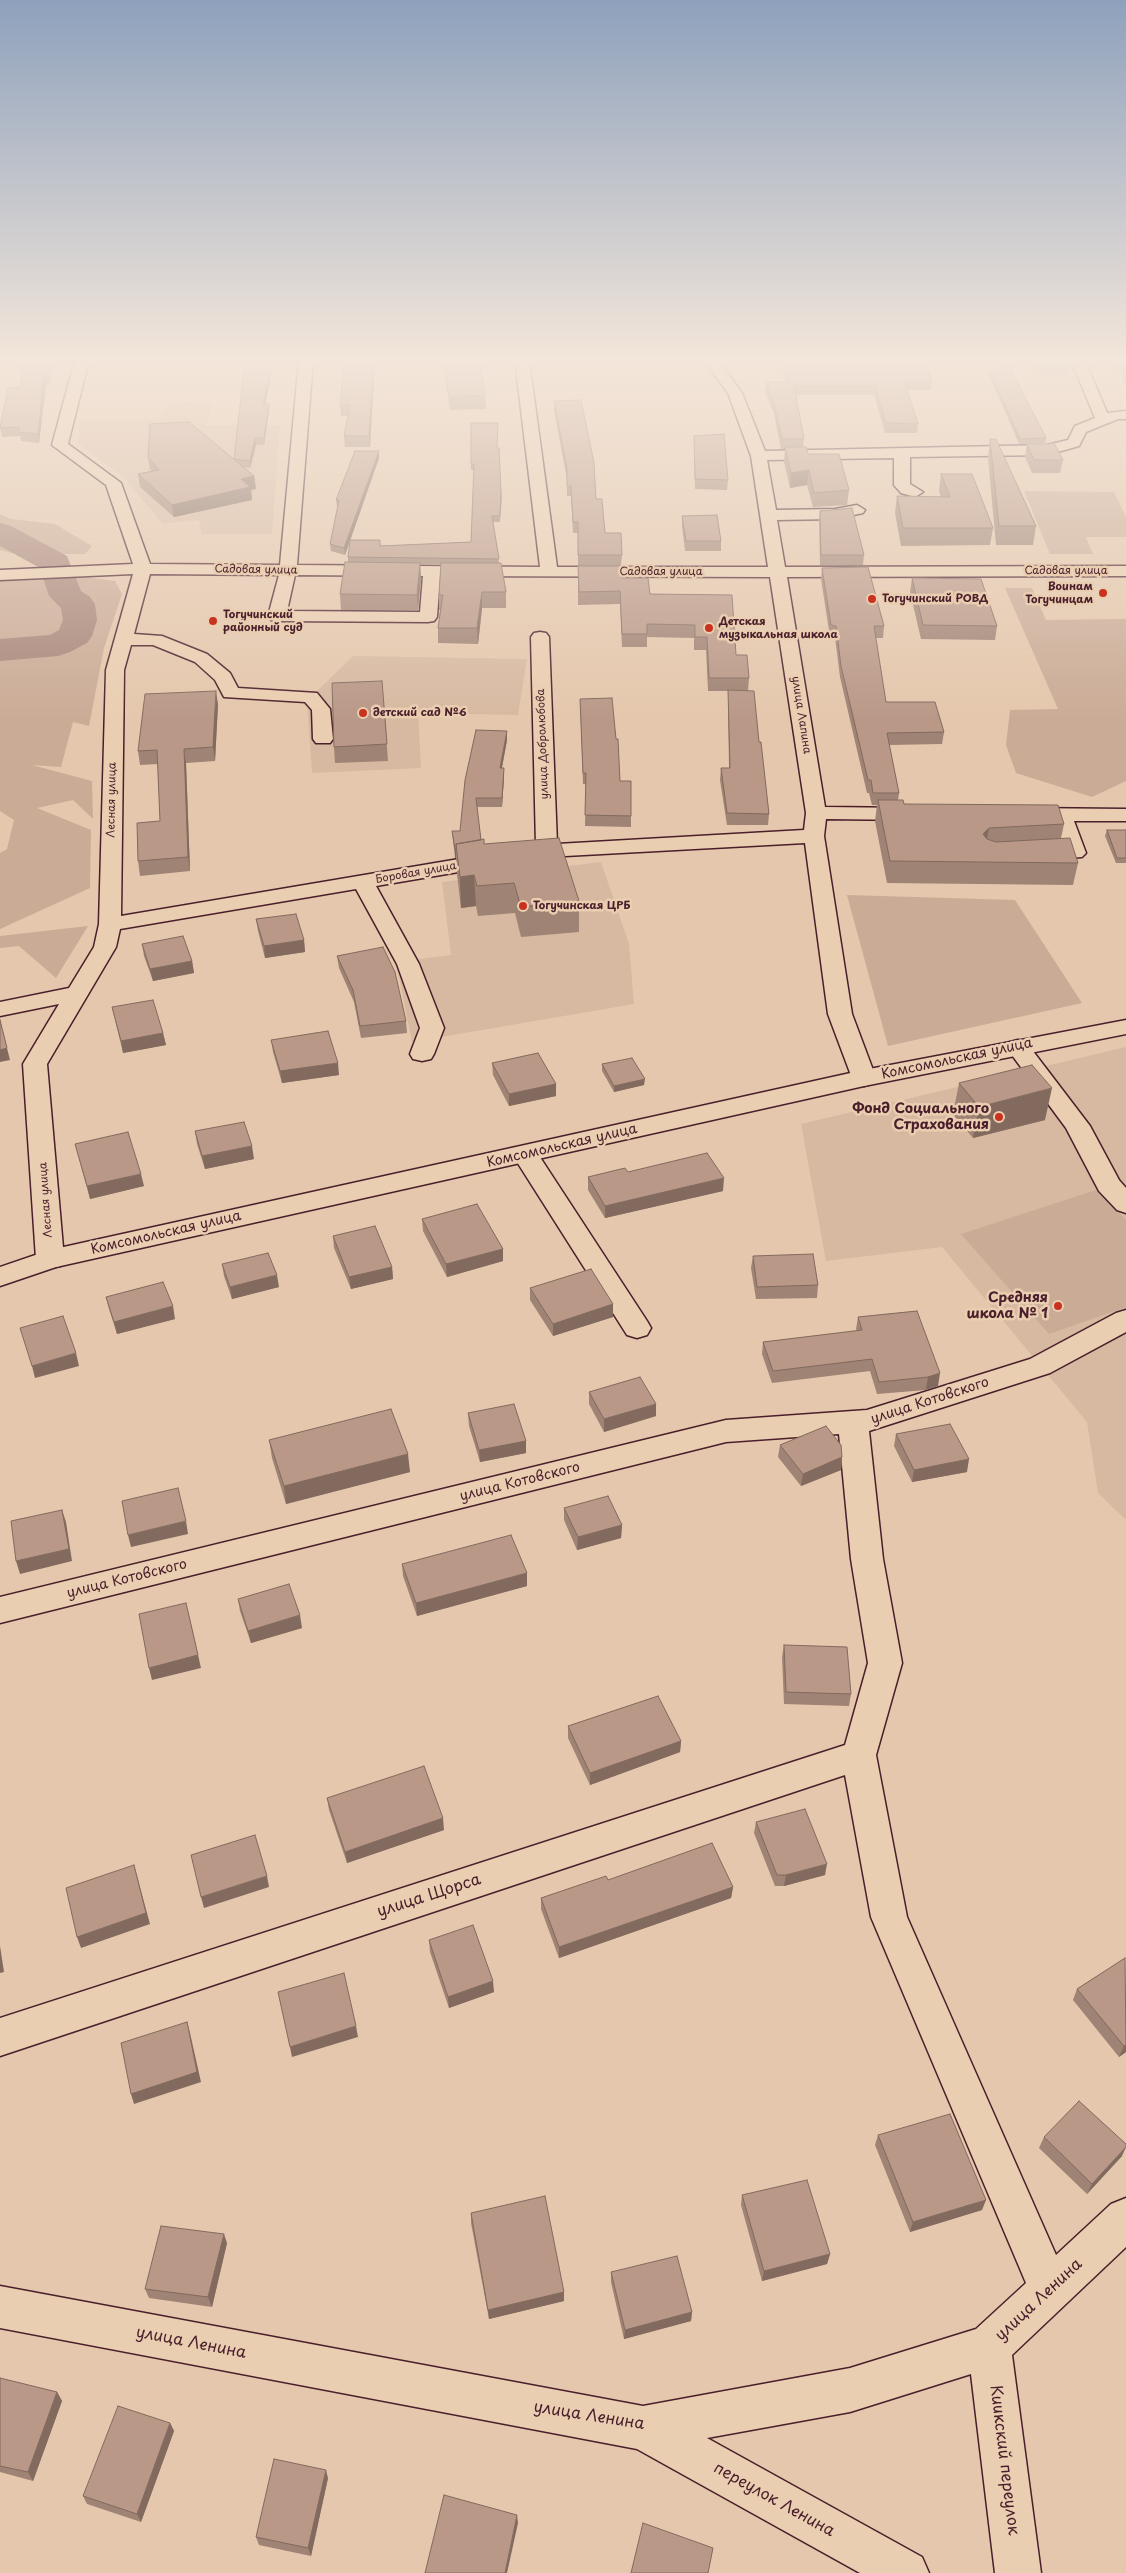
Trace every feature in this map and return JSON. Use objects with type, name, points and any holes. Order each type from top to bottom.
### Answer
[{"type":"street","points":[[109,480],[113,483],[143,569]]},
{"type":"street","points":[[296,480],[288,570],[277,616],[428,616],[432,571]]},
{"type":"street","points":[[537,480],[549,572]]},
{"type":"street","name":"улица Лапина","points":[[763,480],[816,813],[814,836],[840,1014],[864,1078]]},
{"type":"street","points":[[902,480],[902,485],[907,490],[915,492]]},
{"type":"street","points":[[769,514],[835,514],[856,510]]},
{"type":"street","name":"Садовая улица","points":[[4,573],[143,569],[778,572],[935,564],[1126,571]]},
{"type":"street","name":"Лесная улица","points":[[50,1259],[35,1064],[106,948],[110,924],[115,670],[143,569]]},
{"type":"street","name":"улица Добролюбова","points":[[540,637],[547,851]]},
{"type":"street","points":[[123,639],[156,640],[201,658],[223,677],[231,693],[310,697],[321,709],[323,739]]},
{"type":"street","points":[[816,813],[934,814]]},
{"type":"street","points":[[1003,814],[1126,815]]},
{"type":"street","points":[[1020,855],[1075,853],[1062,815]]},
{"type":"street","name":"Боровая улица","points":[[110,924],[547,851],[814,836]]},
{"type":"street","points":[[363,882],[408,964],[432,1028],[422,1054]]},
{"type":"street","points":[[0,1009],[78,993]]},
{"type":"street","name":"Комсомольская улица","points":[[0,1277],[50,1259],[864,1078],[1018,1046],[1126,1027]]},
{"type":"street","points":[[1018,1046],[1077,1126],[1108,1185],[1126,1204]]},
{"type":"street","points":[[525,1154],[637,1328]]},
{"type":"street","name":"улица Котовского","points":[[0,1610],[726,1431],[867,1421],[1040,1366],[1126,1320]]},
{"type":"street","points":[[853,1422],[868,1559],[885,1662],[858,1755],[889,1917],[1050,2290]]},
{"type":"street","name":"улица Щорса","points":[[0,2037],[858,1755]]},
{"type":"street","name":"улица Ленина","points":[[0,2307],[643,2428],[850,2390],[989,2347],[1126,2219]]},
{"type":"street","name":"Киикский переулок","points":[[989,2347],[1018,2573]]},
{"type":"street","name":"переулок Ленина","points":[[643,2428],[906,2573]]},
{"type":"shaded area","points":[[126,480],[276,480],[272,534],[202,534],[199,520],[163,524]]},
{"type":"shaded area","points":[[1024,491],[1114,492],[1126,517],[1126,537],[1086,537],[1093,554],[1050,554]]},
{"type":"shaded area","points":[[0,514],[11,519],[55,524],[92,546],[85,554],[15,554],[0,550]]},
{"type":"shaded area","points":[[77,576],[115,581],[122,594],[104,648],[89,726],[73,722],[61,767],[32,765],[92,781],[93,819],[73,800],[37,808],[91,830],[90,888],[0,929],[0,853],[7,849],[14,820],[0,811],[0,579]]},
{"type":"shaded area","points":[[1005,588],[1032,588],[1046,620],[1126,619],[1126,781],[1092,797],[1016,773],[1006,745],[1010,710],[1058,709]]},
{"type":"shaded area","name":"детский сад №6","points":[[353,656],[527,659],[518,715],[418,713],[421,768],[312,773],[307,701]]},
{"type":"shaded area","points":[[601,862],[629,944],[634,1004],[412,1042],[396,962],[451,955],[442,882]]},
{"type":"shaded area","points":[[847,895],[1015,900],[1082,1003],[888,1046]]},
{"type":"shaded area","points":[[88,926],[56,978],[19,946],[0,948],[0,936]]},
{"type":"shaded area","name":"Средняя школа № 1","points":[[1126,1047],[1126,1520],[1098,1493],[1087,1422],[942,1247],[826,1261],[801,1124]]},
{"type":"shaded area","points":[[1096,1190],[1126,1220],[1126,1307],[1049,1334],[961,1234]]},
{"type":"building","points":[[145,480],[242,480],[250,487],[172,505]]},
{"type":"building","points":[[344,480],[369,480],[344,548],[330,544],[339,500],[336,500]]},
{"type":"building","points":[[473,480],[500,480],[500,516],[492,516],[499,559],[348,557],[350,540],[380,540],[380,546],[471,542]]},
{"type":"building","points":[[567,480],[595,480],[596,499],[602,499],[605,533],[621,533],[622,555],[578,555],[578,522],[573,522],[571,486],[567,486]]},
{"type":"building","points":[[811,480],[846,480],[849,490],[814,493]]},
{"type":"building","points":[[943,480],[974,480],[993,528],[903,528],[897,496],[950,497]]},
{"type":"building","points":[[994,480],[1015,480],[1036,526],[999,526]]},
{"type":"building","points":[[852,508],[864,555],[821,555],[820,511]]},
{"type":"building","points":[[717,515],[721,541],[686,541],[682,516]]},
{"type":"building","points":[[345,562],[420,563],[417,595],[340,594]]},
{"type":"building","points":[[441,563],[501,563],[506,592],[482,592],[477,628],[438,628],[443,595],[439,595]]},
{"type":"building","points":[[578,566],[622,566],[622,578],[648,578],[650,594],[732,595],[736,655],[747,655],[749,678],[709,678],[707,637],[695,637],[695,625],[647,624],[647,634],[622,634],[620,591],[579,592]]},
{"type":"building","points":[[868,567],[884,626],[874,626],[886,702],[935,702],[944,732],[887,733],[899,793],[873,793],[871,780],[868,780],[841,666],[836,626],[831,625],[822,568]]},
{"type":"building","points":[[912,578],[981,579],[997,626],[923,625]]},
{"type":"building","points":[[382,681],[387,744],[334,747],[332,683]]},
{"type":"building","points":[[728,690],[754,691],[769,814],[727,813],[721,768],[730,768]]},
{"type":"building","points":[[216,691],[213,747],[184,749],[188,857],[138,861],[137,823],[160,821],[157,750],[138,751],[145,694]]},
{"type":"building","points":[[612,698],[616,739],[618,739],[620,781],[631,781],[631,816],[585,815],[586,773],[583,773],[580,699]]},
{"type":"building","points":[[476,730],[507,731],[500,768],[504,768],[502,798],[476,798],[481,840],[456,844],[455,849],[452,831],[460,831],[465,780]]},
{"type":"building","points":[[878,800],[903,800],[904,804],[1058,805],[1064,824],[989,828],[983,834],[987,839],[996,842],[1070,838],[1078,863],[890,861]]},
{"type":"building","points":[[1107,830],[1126,830],[1126,858],[1117,858]]},
{"type":"building","points":[[559,838],[579,901],[521,907],[514,883],[477,886],[474,875],[460,877],[456,844],[484,839],[484,844]]},
{"type":"building","points":[[296,914],[304,940],[264,946],[256,919]]},
{"type":"building","points":[[183,936],[192,961],[150,969],[142,944]]},
{"type":"building","points":[[383,947],[395,972],[406,1021],[360,1026],[353,990],[337,956]]},
{"type":"building","points":[[153,1000],[163,1033],[121,1041],[112,1007]]},
{"type":"building","points":[[0,1020],[7,1048],[0,1050]]},
{"type":"building","points":[[328,1031],[338,1063],[280,1071],[271,1040]]},
{"type":"building","points":[[538,1053],[556,1084],[509,1094],[492,1063]]},
{"type":"building","points":[[632,1058],[645,1079],[614,1086],[602,1064]]},
{"type":"building","points":[[1032,1065],[1052,1088],[979,1107],[959,1083]]},
{"type":"building","points":[[244,1122],[252,1146],[202,1156],[195,1131]]},
{"type":"building","points":[[128,1132],[141,1174],[87,1186],[75,1144]]},
{"type":"building","points":[[707,1153],[724,1178],[605,1206],[588,1177],[625,1168],[628,1172]]},
{"type":"building","points":[[477,1204],[503,1249],[446,1264],[422,1219]]},
{"type":"building","points":[[375,1226],[392,1267],[349,1277],[333,1236]]},
{"type":"building","points":[[268,1253],[277,1275],[230,1287],[222,1264]]},
{"type":"building","points":[[813,1254],[818,1285],[757,1287],[753,1256]]},
{"type":"building","points":[[591,1269],[613,1304],[553,1324],[530,1288]]},
{"type":"building","points":[[163,1282],[173,1306],[114,1322],[106,1297]]},
{"type":"building","points":[[917,1311],[940,1373],[928,1377],[879,1382],[872,1359],[773,1371],[763,1342],[862,1330],[858,1317]]},
{"type":"building","points":[[63,1316],[76,1353],[32,1366],[20,1328]]},
{"type":"building","points":[[640,1377],[656,1404],[604,1419],[589,1392]]},
{"type":"building","points":[[514,1404],[526,1441],[479,1450],[468,1413]]},
{"type":"building","points":[[391,1409],[408,1454],[284,1486],[269,1440]]},
{"type":"building","points":[[950,1424],[969,1459],[914,1470],[896,1434]]},
{"type":"building","points":[[826,1426],[841,1445],[842,1457],[803,1474],[780,1445]]},
{"type":"building","points":[[178,1488],[186,1521],[128,1535],[122,1501]]},
{"type":"building","points":[[608,1496],[622,1525],[578,1537],[564,1508]]},
{"type":"building","points":[[62,1510],[69,1549],[16,1561],[11,1521]]},
{"type":"building","points":[[511,1535],[527,1573],[416,1603],[402,1564]]},
{"type":"building","points":[[289,1584],[300,1615],[248,1631],[238,1599]]},
{"type":"building","points":[[186,1603],[198,1655],[149,1668],[139,1614]]},
{"type":"building","points":[[784,1645],[847,1647],[851,1694],[786,1692]]},
{"type":"building","points":[[658,1696],[681,1741],[590,1773],[568,1726]]},
{"type":"building","points":[[424,1766],[443,1818],[345,1852],[327,1798]]},
{"type":"building","points":[[805,1809],[827,1864],[786,1875],[777,1875],[756,1822]]},
{"type":"building","points":[[255,1835],[267,1876],[201,1897],[191,1855]]},
{"type":"building","points":[[712,1843],[733,1887],[559,1947],[541,1898],[606,1876],[608,1880]]},
{"type":"building","points":[[134,1865],[146,1913],[77,1937],[66,1888]]},
{"type":"building","points":[[473,1925],[493,1981],[448,1997],[429,1940]]},
{"type":"building","points":[[1125,1958],[1126,2045],[1124,2046],[1077,1989]]},
{"type":"building","points":[[344,1973],[356,2026],[290,2047],[278,1992]]},
{"type":"building","points":[[187,2022],[197,2072],[131,2094],[121,2043]]},
{"type":"building","points":[[1079,2101],[1126,2144],[1126,2147],[1092,2184],[1044,2137]]},
{"type":"building","points":[[950,2114],[986,2200],[913,2222],[878,2135]]},
{"type":"building","points":[[807,2180],[830,2254],[764,2271],[742,2195]]},
{"type":"building","points":[[545,2196],[564,2292],[488,2310],[471,2213]]},
{"type":"building","points":[[161,2226],[224,2234],[208,2297],[145,2289]]},
{"type":"building","points":[[677,2256],[692,2312],[625,2330],[611,2272]]},
{"type":"building","points":[[0,2378],[57,2392],[28,2472],[0,2466]]},
{"type":"building","points":[[118,2406],[170,2423],[137,2514],[83,2496]]},
{"type":"building","points":[[274,2459],[326,2470],[308,2548],[256,2537]]},
{"type":"building","points":[[444,2495],[517,2515],[505,2573],[425,2573]]},
{"type":"building","points":[[643,2523],[713,2548],[708,2573],[631,2573]]},
{"type":"waterway","points":[[0,533],[55,563],[66,596],[78,604],[80,620],[75,636],[58,645],[0,650]]},
{"type":"place","name":"Воинам Тогучинцам","points":[[1103,593]]},
{"type":"place","name":"Тогучинский РОВД","points":[[872,599]]},
{"type":"place","name":"Тогучинский районный суд","points":[[213,621]]},
{"type":"place","name":"Детская музыкальная школа","points":[[709,628]]},
{"type":"place","name":"детский сад №6","points":[[363,713]]},
{"type":"place","name":"Тогучинская ЦРБ","points":[[523,906]]},
{"type":"place","name":"Фонд Социального Страхования","points":[[999,1117]]},
{"type":"place","name":"Средняя школа № 1","points":[[1058,1306]]}]
